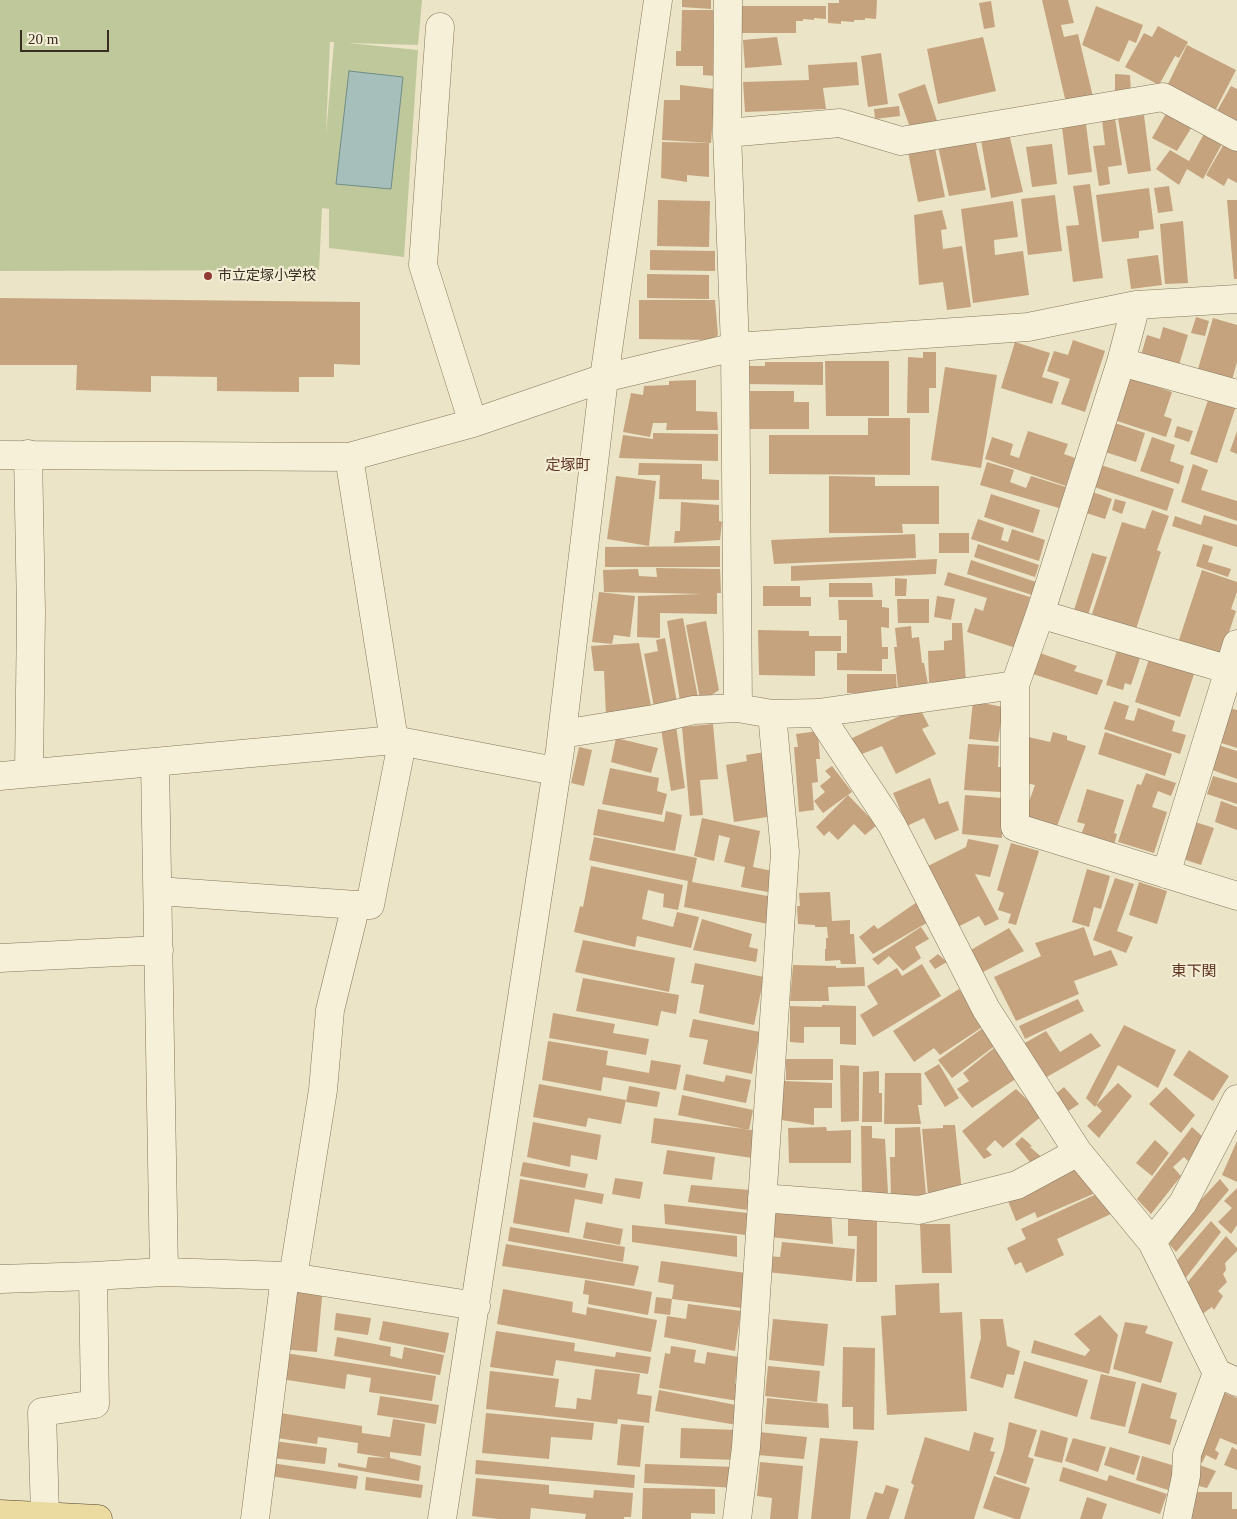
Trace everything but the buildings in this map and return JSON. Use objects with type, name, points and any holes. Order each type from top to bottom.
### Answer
[{"type":"main road","points":[[0,1514],[98,1519]]},
{"type":"street","points":[[442,1519],[562,734],[604,378],[658,0]]},
{"type":"street","points":[[728,0],[727,133],[735,347],[738,708]]},
{"type":"street","points":[[440,27],[423,265],[473,423]]},
{"type":"street","points":[[727,133],[840,123],[901,141],[1163,97],[1237,137]]},
{"type":"street","points":[[0,454],[349,457],[473,423],[604,378],[735,347],[1028,328],[1136,306],[1237,300]]},
{"type":"street","points":[[1136,306],[1121,362],[1015,686],[1015,827],[1237,896]]},
{"type":"street","points":[[1121,362],[1237,394]]},
{"type":"street","points":[[28,454],[31,612],[29,773]]},
{"type":"street","points":[[158,891],[370,906],[400,753],[394,740],[349,457]]},
{"type":"street","points":[[1040,614],[1233,671]]},
{"type":"street","points":[[1166,874],[1233,671],[1237,644]]},
{"type":"street","points":[[562,734],[654,719],[694,710],[738,708],[772,714],[818,713],[1015,686]]},
{"type":"street","points":[[818,713],[892,825],[986,1009],[1078,1152],[1152,1242],[1227,1378],[1187,1454],[1186,1476],[1177,1519]]},
{"type":"street","points":[[737,1519],[746,1447],[785,852],[772,714]]},
{"type":"street","points":[[0,776],[394,740],[555,771]]},
{"type":"street","points":[[156,763],[164,1272]]},
{"type":"street","points":[[255,1519],[289,1276],[323,1090],[330,1010],[356,905]]},
{"type":"street","points":[[0,958],[159,950]]},
{"type":"street","points":[[1152,1242],[1183,1203],[1237,1099]]},
{"type":"street","points":[[762,1198],[919,1210],[1017,1185],[1078,1152]]},
{"type":"street","points":[[0,1279],[164,1272],[289,1276],[476,1306]]},
{"type":"street","points":[[45,1515],[42,1412],[94,1404],[93,1276]]},
{"type":"green space","name":"市立定塚小学校","points":[[0,0],[422,0],[418,45],[348,43],[418,50],[404,257],[329,248],[329,209],[322,208],[319,270],[0,271]],"holes":[[[330,42],[334,42],[326,134]]]},
{"type":"water","points":[[349,71],[403,77],[391,189],[336,184]]},
{"type":"place","name":"市立定塚小学校","points":[[208,276]]},
{"type":"district","name":"定塚町","points":[[568,466]]},
{"type":"district","name":"東下関","points":[[1194,972]]}]
